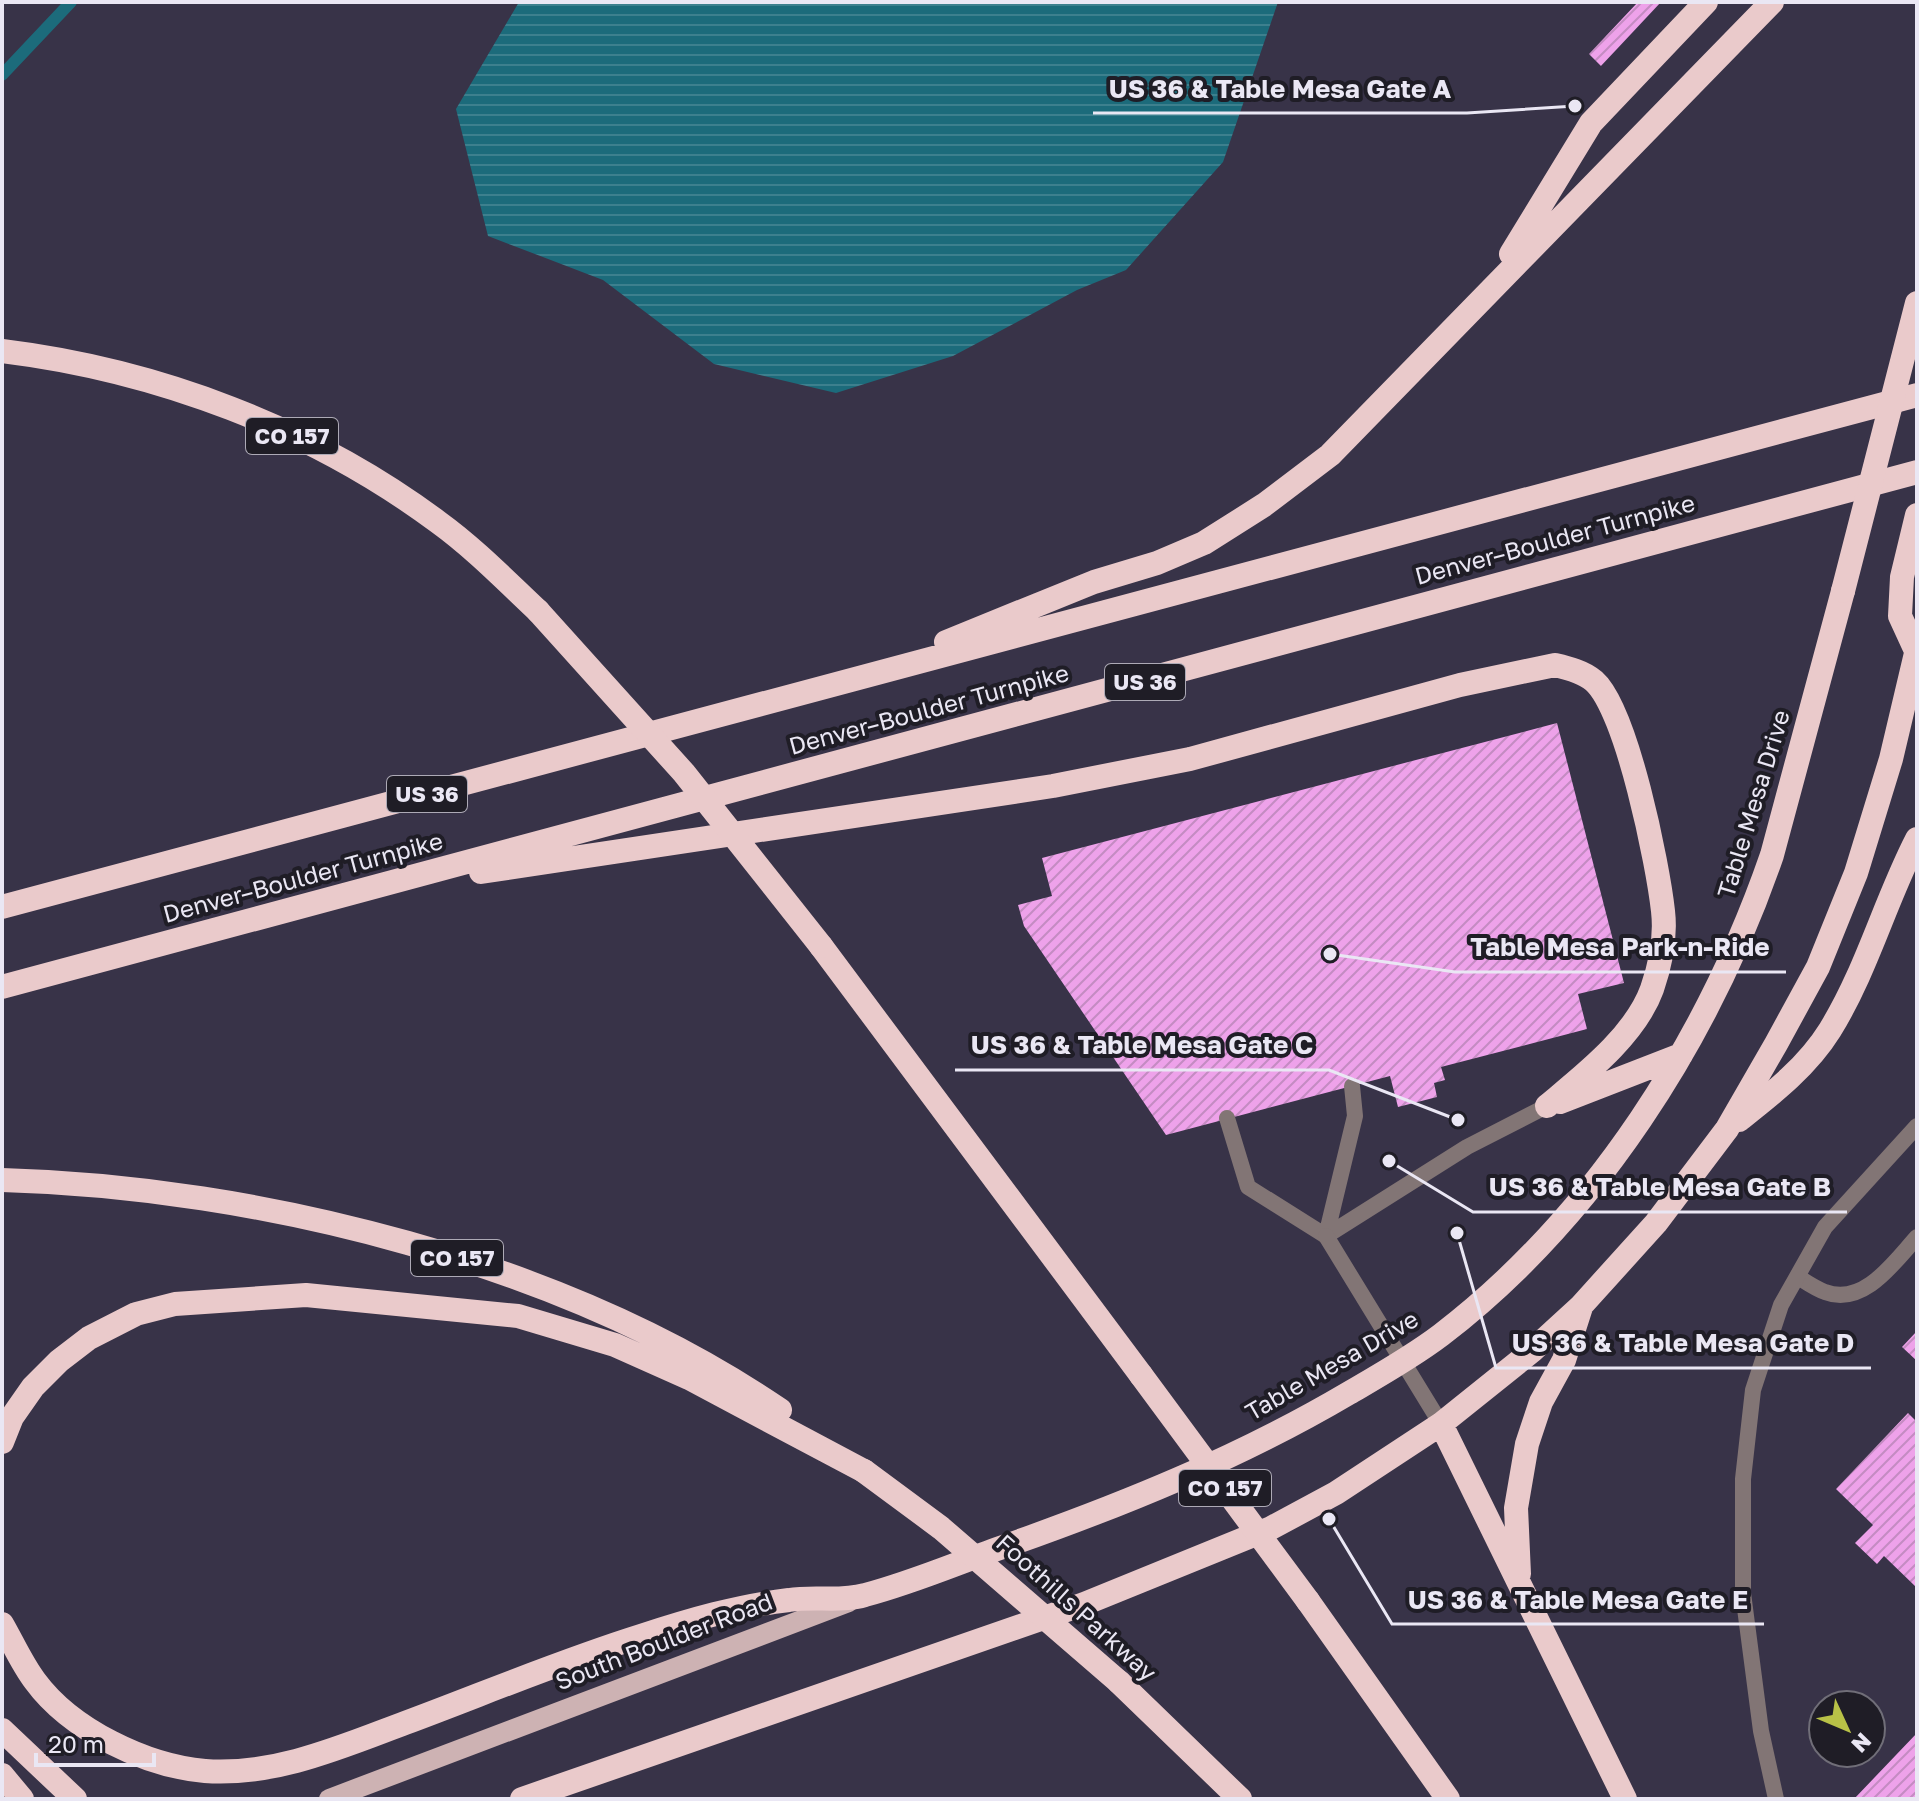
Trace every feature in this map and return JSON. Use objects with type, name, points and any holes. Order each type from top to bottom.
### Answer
[{"type":"highway","points":[[1482,300],[1591,123],[1706,2]]},
{"type":"highway","points":[[851,681],[1094,582],[1157,563],[1204,543],[1264,505],[1330,455],[1772,2]]},
{"type":"highway","name":"Table Mesa Drive","points":[[1021,1541],[1152,1491],[1290,1428],[1403,1361],[1501,1284],[1548,1235],[1629,1137],[1681,1055],[1733,955],[1760,890],[1843,591],[1917,303]]},
{"type":"highway","name":"CO 157","points":[[2,351],[118,373],[182,390],[254,418],[372,478],[439,522],[538,611],[684,773],[821,946],[1308,1601],[1448,1799]]},
{"type":"highway","name":"Denver–Boulder Turnpike","points":[[2,907],[1917,395]]},
{"type":"highway","name":"Denver–Boulder Turnpike","points":[[2,987],[877,751],[1090,697],[1591,558],[1917,472]]},
{"type":"highway","points":[[522,1799],[1084,1604],[1271,1528],[1336,1493],[1441,1424],[1532,1351],[1581,1306],[1656,1223],[1727,1129],[1818,967],[1856,873],[1891,759],[1917,652],[1900,616],[1902,577],[1917,515]]},
{"type":"highway","points":[[372,889],[1053,786],[1190,759],[1460,685],[1555,665],[1571,668],[1595,681],[1612,707],[1643,800],[1664,914],[1661,955],[1651,992],[1629,1026],[1601,1060],[1547,1106]]},
{"type":"highway","points":[[1727,1129],[1788,1081],[1830,1031],[1868,954],[1901,870],[1917,839]]},
{"type":"highway","points":[[1547,1106],[1681,1055]]},
{"type":"highway","name":"CO 157","points":[[2,1180],[53,1182],[229,1203],[381,1236],[464,1260],[527,1282],[689,1353],[761,1396],[864,1471]]},
{"type":"highway","points":[[2,1442],[12,1417],[33,1387],[59,1361],[89,1338],[136,1314],[175,1304],[306,1295],[518,1316],[615,1345],[689,1378],[864,1471]]},
{"type":"highway","points":[[1521,1588],[1516,1508],[1527,1444],[1541,1402],[1564,1360],[1581,1306]]},
{"type":"highway","points":[[1441,1424],[1625,1799]]},
{"type":"highway","name":"Foothills Parkway","points":[[864,1471],[941,1528],[1119,1682],[1240,1799]]},
{"type":"highway","name":"South Boulder Road","points":[[860,1597],[1021,1541]]},
{"type":"highway","points":[[2,1624],[36,1684],[75,1720],[119,1746],[153,1760],[208,1771],[264,1769],[322,1754],[636,1637],[742,1606],[805,1598],[860,1597]]},
{"type":"highway","points":[[2,1730],[75,1799]]},
{"type":"highway","points":[[2,1775],[22,1799]]},
{"type":"main road","name":"South Boulder Road","points":[[329,1799],[860,1597]]},
{"type":"street","points":[[1326,1236],[1355,1116],[1352,1086]]},
{"type":"street","points":[[1326,1236],[1467,1147],[1547,1106]]},
{"type":"street","points":[[1227,1118],[1248,1187],[1326,1236],[1441,1424]]},
{"type":"street","points":[[1776,1799],[1761,1731],[1743,1593],[1743,1479],[1753,1390],[1781,1305],[1825,1227],[1917,1126]]},
{"type":"street","points":[[1798,1277],[1827,1293],[1844,1294],[1861,1290],[1878,1280],[1917,1237]]},
{"type":"water","points":[[519,2],[1278,2],[1223,162],[1126,270],[1077,290],[953,356],[836,393],[714,364],[603,280],[488,236],[456,109]]},
{"type":"building","points":[[1638,2],[1661,2],[1601,66],[1589,54]]},
{"type":"building","points":[[1557,723],[1624,983],[1578,994],[1587,1029],[1441,1067],[1445,1080],[1434,1083],[1437,1097],[1398,1107],[1390,1076],[1166,1135],[1024,926],[1018,905],[1052,896],[1042,858]]},
{"type":"building","points":[[1917,1331],[1917,1361],[1902,1347]]},
{"type":"building","points":[[1908,1413],[1917,1422],[1917,1588],[1884,1556],[1877,1564],[1855,1543],[1873,1525],[1836,1489]]},
{"type":"building","points":[[1917,1733],[1917,1799],[1854,1799],[1883,1769],[1887,1769],[1887,1764]]},
{"type":"waterway","points":[[2,75],[71,2]]},
{"type":"place","name":"US 36 & Table Mesa Gate A","points":[[1575,106]]},
{"type":"place","name":"Table Mesa Park-n-Ride","points":[[1330,954]]},
{"type":"place","name":"US 36 & Table Mesa Gate C","points":[[1458,1120]]},
{"type":"place","name":"US 36 & Table Mesa Gate B","points":[[1389,1161]]},
{"type":"place","name":"US 36 & Table Mesa Gate D","points":[[1457,1233]]},
{"type":"place","name":"US 36 & Table Mesa Gate E","points":[[1329,1519]]}]
